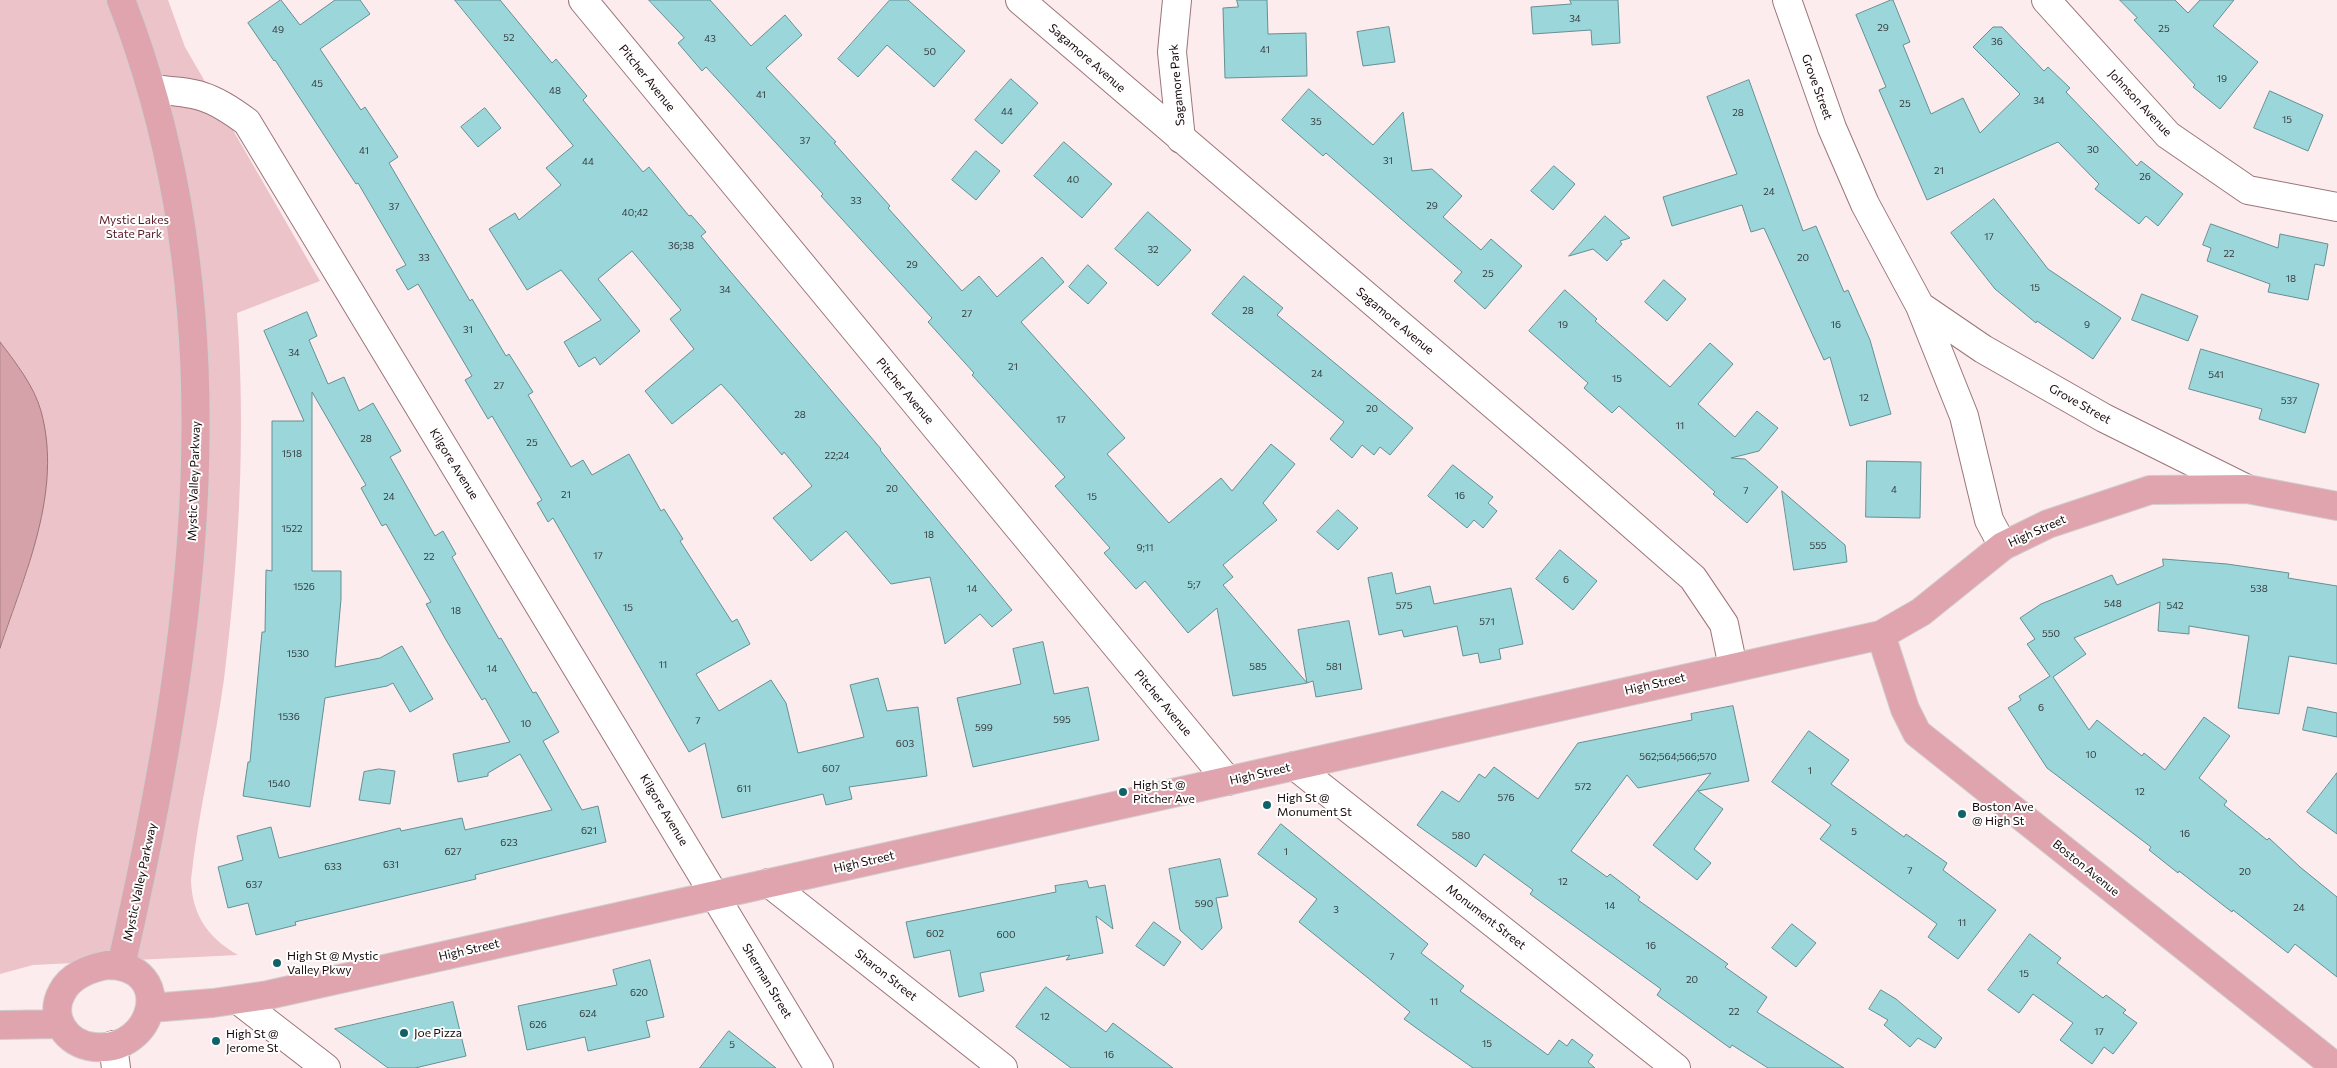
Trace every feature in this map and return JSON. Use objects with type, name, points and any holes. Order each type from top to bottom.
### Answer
[{"type":"main road","name":"Mystic Valley Parkway","points":[[121,0],[152,89],[177,196],[187,261],[197,407],[190,575],[177,678],[155,812],[121,966]]},
{"type":"main road","name":"High Street","points":[[150,1008],[238,1000],[1881,635],[1921,612],[2003,546],[2048,524],[2150,490],[2247,489],[2337,506]]},
{"type":"main road","name":"Boston Avenue","points":[[1881,635],[1906,709],[1917,733],[2336,1068]]},
{"type":"main road","points":[[101,966],[121,966],[141,977],[150,993],[150,1008],[147,1020],[139,1031],[114,1057],[98,1047],[85,1046],[72,1040],[59,1024],[58,1003],[62,990],[71,980],[90,969],[101,966]]},
{"type":"main road","points":[[0,1025],[59,1024]]},
{"type":"street","name":"Pitcher Avenue","points":[[583,0],[1228,781]]},
{"type":"street","name":"Sagamore Avenue","points":[[1020,0],[1557,459],[1693,578],[1724,624],[1733,667]]},
{"type":"street","name":"Sagamore Park","points":[[1176,0],[1172,52],[1182,139]]},
{"type":"street","name":"Grove Street","points":[[1787,0],[1832,128],[1865,204],[1920,306],[1964,416],[1989,520],[2003,546]]},
{"type":"street","name":"Johnson Avenue","points":[[2046,0],[2168,135],[2248,190],[2337,208]]},
{"type":"street","name":"Kilgore Avenue","points":[[152,89],[195,93],[224,104],[247,122],[358,309],[715,894]]},
{"type":"street","name":"Grove Street","points":[[1920,306],[1984,350],[2104,418],[2247,489]]},
{"type":"street","name":"Monument Street","points":[[1295,766],[1676,1068]]},
{"type":"street","name":"Sharon Street","points":[[769,883],[1003,1068]]},
{"type":"street","name":"Sherman Street","points":[[715,894],[819,1068]]},
{"type":"street","points":[[238,1000],[326,1068]]},
{"type":"green space","name":"Mystic Lakes State Park","points":[[0,0],[168,0],[185,47],[320,281],[237,313],[240,359],[241,451],[234,588],[224,679],[191,880],[192,893],[198,915],[218,941],[238,955],[33,965],[0,974],[0,648],[27,572],[48,453],[41,410],[21,370],[0,342]]},
{"type":"shaded area","points":[[0,342],[24,375],[38,402],[47,441],[47,471],[38,531],[30,561],[0,648]]},
{"type":"building","points":[[281,0],[300,25],[335,0],[360,0],[370,14],[320,49],[361,110],[365,107],[398,157],[389,163],[470,301],[472,299],[506,356],[509,354],[533,392],[528,395],[571,467],[583,460],[592,475],[629,454],[661,511],[664,509],[683,539],[680,541],[732,622],[737,619],[750,644],[696,674],[719,711],[771,680],[786,703],[798,753],[864,737],[850,685],[878,678],[887,711],[918,707],[927,776],[849,787],[852,799],[826,805],[823,794],[722,818],[705,743],[689,752],[553,518],[548,522],[537,503],[542,500],[492,416],[488,419],[465,380],[472,376],[418,284],[408,290],[396,270],[406,265],[358,183],[356,184],[275,60],[248,23]]},
{"type":"building","points":[[455,0],[500,0],[552,63],[556,59],[587,96],[583,100],[643,172],[649,167],[689,216],[691,215],[706,232],[701,236],[881,449],[1012,610],[992,627],[980,614],[945,644],[930,577],[891,584],[846,531],[811,561],[773,518],[812,486],[784,452],[782,455],[721,384],[672,424],[645,391],[694,349],[670,319],[681,310],[632,251],[598,279],[640,331],[600,365],[595,357],[579,367],[564,342],[601,320],[561,270],[527,290],[489,229],[515,213],[519,220],[561,185],[546,168],[573,146]]},
{"type":"building","points":[[649,0],[710,0],[751,46],[785,15],[802,35],[766,68],[836,142],[834,143],[890,206],[888,208],[962,291],[979,276],[997,297],[1042,257],[1064,282],[1021,322],[1125,438],[1107,454],[1169,523],[1221,478],[1232,491],[1271,444],[1295,464],[1263,503],[1277,520],[1223,565],[1233,577],[1223,585],[1307,683],[1233,696],[1217,608],[1188,633],[1145,581],[1136,589],[1104,553],[1110,548],[1055,486],[1065,477],[972,375],[974,373],[928,322],[932,318],[821,196],[823,194],[706,67],[702,71],[678,43],[684,38]]},
{"type":"building","points":[[890,0],[908,0],[965,51],[934,87],[887,45],[858,77],[838,59]]},
{"type":"building","points":[[1237,0],[1267,0],[1268,34],[1306,33],[1307,76],[1225,78],[1223,8],[1238,7]]},
{"type":"building","points":[[1570,0],[1618,0],[1620,43],[1592,45],[1591,30],[1533,34],[1531,7],[1571,4]]},
{"type":"building","points":[[1893,0],[1910,42],[1903,45],[1931,114],[1963,98],[1980,133],[2020,94],[1973,47],[1993,27],[2002,27],[2044,71],[2048,67],[2070,88],[2066,92],[2137,166],[2141,161],[2183,194],[2158,226],[2146,216],[2139,224],[2095,189],[2099,184],[2058,142],[1927,200],[1879,90],[1886,87],[1856,15]]},
{"type":"building","points":[[2120,0],[2175,0],[2188,13],[2200,0],[2234,0],[2213,26],[2258,62],[2220,109],[2193,87],[2195,85],[2134,20],[2137,18]]},
{"type":"building","points":[[1389,27],[1395,62],[1363,66],[1357,32]]},
{"type":"building","points":[[1011,79],[1038,103],[1002,144],[975,120]]},
{"type":"building","points":[[1749,80],[1803,231],[1816,226],[1844,292],[1848,290],[1870,340],[1891,414],[1850,426],[1830,357],[1824,360],[1764,228],[1751,232],[1742,205],[1672,226],[1663,197],[1737,174],[1707,97]]},
{"type":"building","points":[[1309,89],[1373,145],[1403,112],[1412,171],[1432,169],[1462,196],[1443,217],[1481,250],[1491,239],[1522,266],[1485,309],[1454,281],[1462,272],[1326,153],[1323,156],[1282,120]]},
{"type":"building","points":[[2270,91],[2323,115],[2308,151],[2254,128]]},
{"type":"building","points":[[485,108],[501,128],[478,147],[461,127]]},
{"type":"building","points":[[1064,142],[1112,184],[1082,218],[1034,176]]},
{"type":"building","points":[[976,151],[1000,171],[976,200],[952,180]]},
{"type":"building","points":[[1554,166],[1575,184],[1553,210],[1531,191]]},
{"type":"building","points":[[1994,199],[2048,269],[2121,318],[2093,359],[2037,321],[2036,323],[1995,289],[1951,233]]},
{"type":"building","points":[[1148,212],[1191,250],[1158,286],[1115,249]]},
{"type":"building","points":[[1605,216],[1630,238],[1620,241],[1622,244],[1607,261],[1593,249],[1569,256]]},
{"type":"building","points":[[2211,224],[2278,248],[2280,234],[2328,244],[2324,266],[2315,264],[2308,300],[2268,292],[2270,284],[2207,261],[2211,248],[2203,245]]},
{"type":"building","points":[[1088,265],[1107,283],[1088,304],[1069,287]]},
{"type":"building","points":[[1244,276],[1283,308],[1277,315],[1413,428],[1390,455],[1380,447],[1374,455],[1362,445],[1352,458],[1330,439],[1344,422],[1212,314]]},
{"type":"building","points":[[1664,280],[1686,299],[1667,321],[1645,302]]},
{"type":"building","points":[[1565,290],[1597,319],[1595,321],[1670,387],[1710,343],[1733,364],[1698,404],[1735,437],[1757,411],[1778,428],[1759,451],[1731,458],[1745,459],[1778,487],[1747,523],[1713,494],[1715,492],[1619,406],[1612,413],[1584,388],[1588,383],[1529,331]]},
{"type":"building","points":[[2142,294],[2198,316],[2188,341],[2132,320]]},
{"type":"building","points":[[307,312],[317,336],[309,340],[328,384],[344,377],[359,411],[373,403],[401,451],[390,457],[435,536],[443,531],[456,554],[452,557],[499,639],[501,638],[533,693],[536,692],[559,732],[543,741],[582,810],[598,806],[606,842],[475,875],[476,879],[295,922],[296,925],[256,935],[248,903],[228,908],[218,867],[243,860],[237,836],[271,827],[279,858],[400,828],[401,831],[462,818],[465,830],[552,810],[520,754],[488,773],[488,776],[458,782],[453,754],[510,742],[485,698],[482,700],[446,640],[426,604],[431,602],[386,524],[382,526],[361,488],[366,485],[312,392],[312,571],[341,571],[341,599],[335,667],[380,658],[402,646],[433,699],[410,712],[393,683],[387,686],[325,698],[310,807],[243,796],[248,762],[250,762],[262,632],[265,632],[266,570],[272,571],[272,421],[304,421],[264,331]]},
{"type":"building","points":[[2201,349],[2319,384],[2305,433],[2259,419],[2262,409],[2189,389]]},
{"type":"building","points":[[1867,461],[1921,462],[1920,518],[1866,517]]},
{"type":"building","points":[[1453,465],[1493,497],[1488,503],[1497,511],[1483,528],[1474,520],[1467,528],[1428,496]]},
{"type":"building","points":[[1782,491],[1845,545],[1847,562],[1794,570]]},
{"type":"building","points":[[1338,510],[1358,528],[1338,550],[1317,532]]},
{"type":"building","points":[[1560,550],[1597,581],[1573,610],[1536,579]]},
{"type":"building","points":[[2163,559],[2227,564],[2289,573],[2288,578],[2337,586],[2337,664],[2289,656],[2279,714],[2238,708],[2249,636],[2189,626],[2189,634],[2158,631],[2160,602],[2074,638],[2086,654],[2053,677],[2089,730],[2097,720],[2142,756],[2144,753],[2165,770],[2204,717],[2230,736],[2199,778],[2227,801],[2224,805],[2267,840],[2269,838],[2300,867],[2337,897],[2337,977],[2295,944],[2288,953],[2233,910],[2232,912],[2179,871],[2178,873],[2149,850],[2151,847],[2047,768],[2008,708],[2021,700],[2019,696],[2050,676],[2027,644],[2035,639],[2020,618],[2041,604],[2112,575],[2117,585],[2163,566]]},
{"type":"building","points":[[1392,573],[1396,594],[1430,586],[1434,604],[1511,588],[1523,644],[1499,649],[1501,659],[1480,663],[1478,653],[1463,656],[1457,626],[1404,637],[1402,630],[1379,635],[1368,578]]},
{"type":"building","points":[[1349,621],[1362,689],[1316,697],[1313,681],[1307,683],[1298,630]]},
{"type":"building","points":[[1043,642],[1054,694],[1088,687],[1099,740],[973,767],[957,698],[1021,684],[1013,649]]},
{"type":"building","points":[[1733,706],[1749,781],[1698,791],[1723,809],[1694,849],[1711,863],[1697,880],[1653,845],[1711,773],[1638,788],[1627,775],[1571,851],[1607,877],[1610,874],[1640,897],[1638,900],[1728,964],[1725,967],[1767,997],[1757,1012],[1844,1068],[1768,1068],[1732,1045],[1730,1048],[1657,995],[1661,989],[1530,894],[1533,890],[1484,854],[1476,867],[1417,825],[1442,791],[1459,802],[1479,774],[1485,778],[1494,767],[1538,799],[1578,743],[1692,720],[1691,714]]},
{"type":"building","points":[[2308,707],[2337,713],[2337,737],[2303,730]]},
{"type":"building","points":[[1809,731],[1849,760],[1831,784],[1904,837],[1906,834],[1947,863],[1943,870],[1996,910],[1958,959],[1928,937],[1937,924],[1820,839],[1831,825],[1772,782]]},
{"type":"building","points":[[379,769],[395,771],[390,804],[359,800],[364,772]]},
{"type":"building","points":[[2337,773],[2337,834],[2307,812]]},
{"type":"building","points":[[1281,824],[1428,944],[1421,953],[1464,986],[1460,991],[1548,1055],[1559,1040],[1567,1046],[1572,1039],[1593,1055],[1588,1062],[1595,1068],[1473,1068],[1404,1019],[1410,1012],[1299,922],[1317,899],[1258,854]]},
{"type":"building","points":[[1220,859],[1228,896],[1216,898],[1222,928],[1202,950],[1180,930],[1169,869]]},
{"type":"building","points":[[1087,881],[1089,888],[1105,885],[1113,929],[1096,916],[1103,953],[1066,960],[1070,955],[980,973],[984,991],[959,997],[950,950],[914,958],[906,922],[1056,892],[1055,886]]},
{"type":"building","points":[[1154,922],[1181,942],[1164,966],[1136,946]]},
{"type":"building","points":[[1792,924],[1816,943],[1796,967],[1772,948]]},
{"type":"building","points":[[2030,934],[2061,958],[2057,963],[2103,998],[2106,995],[2126,1010],[2123,1013],[2137,1023],[2113,1054],[2104,1047],[2092,1064],[2060,1040],[2073,1023],[2033,994],[2019,1013],[1988,990]]},
{"type":"building","points":[[650,960],[664,1017],[646,1021],[650,1037],[588,1051],[585,1037],[527,1050],[518,1006],[617,985],[613,970]]},
{"type":"building","points":[[1046,987],[1106,1032],[1113,1023],[1173,1068],[1071,1068],[1016,1027]]},
{"type":"building","points":[[1881,990],[1896,999],[1942,1038],[1935,1048],[1918,1038],[1910,1047],[1884,1025],[1888,1020],[1869,1009]]},
{"type":"building","name":"Joe Pizza","points":[[453,1002],[466,1056],[415,1068],[388,1068],[335,1029]]},
{"type":"building","points":[[729,1031],[776,1068],[700,1068]]},
{"type":"place","name":"High St @ Pitcher Ave","points":[[1123,792]]},
{"type":"place","name":"High St @ Monument St","points":[[1267,805]]},
{"type":"place","name":"Boston Ave @ High St","points":[[1962,814]]},
{"type":"place","name":"High St @ Mystic Valley Pkwy","points":[[277,963]]},
{"type":"place","name":"Joe Pizza","points":[[404,1033]]},
{"type":"place","name":"High St @ Jerome St","points":[[216,1041]]}]
